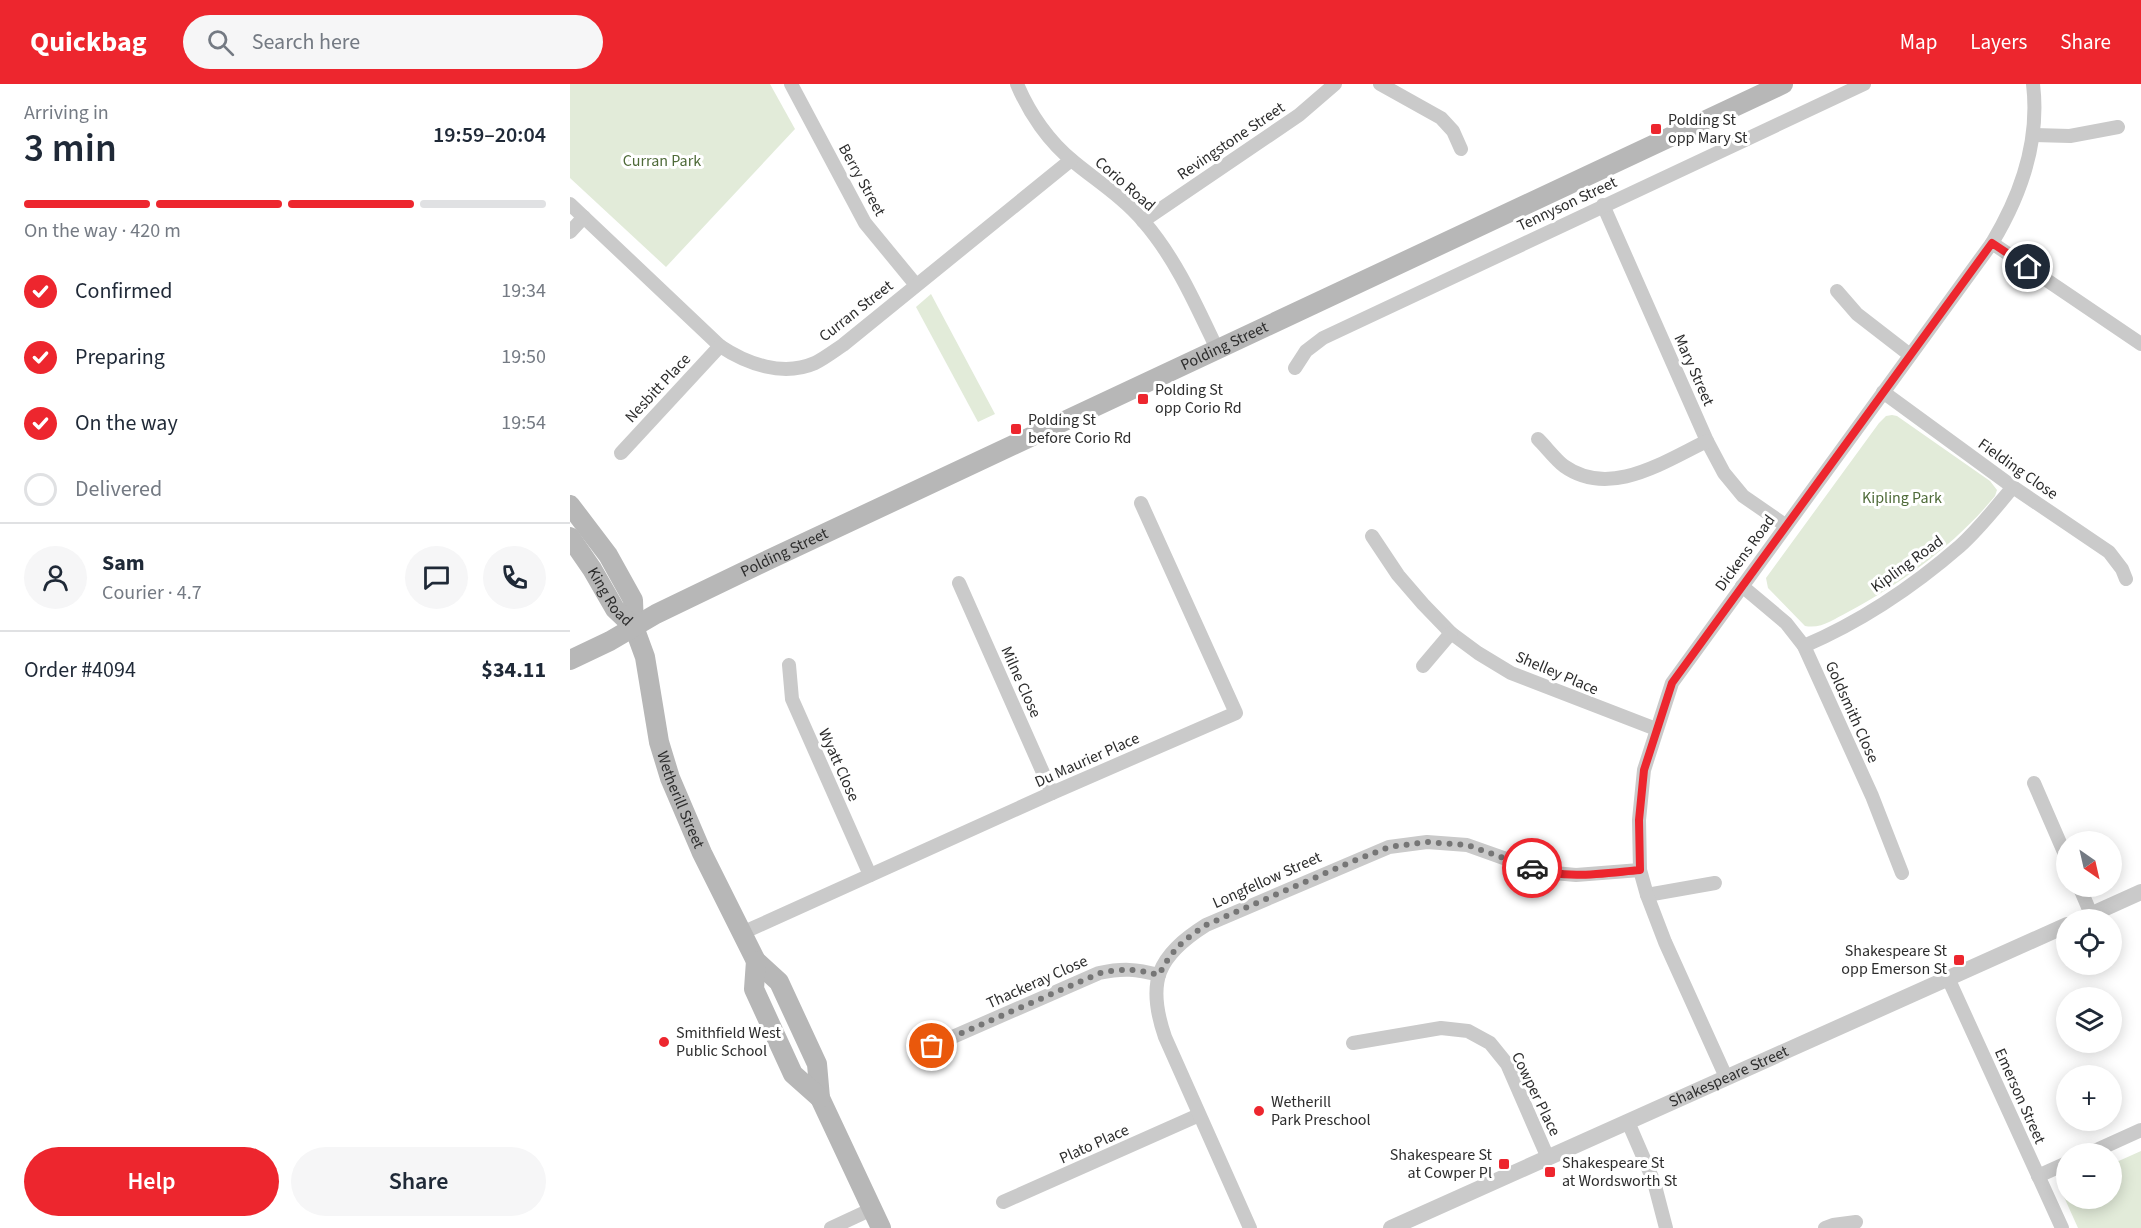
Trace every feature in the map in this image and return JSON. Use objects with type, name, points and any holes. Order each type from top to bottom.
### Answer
[{"type":"main road","name":"Polding Street","points":[[570,660],[656,614],[766,561],[1783,84]]},
{"type":"main road","name":"King Road","points":[[570,505],[609,555],[633,600],[634,627]]},
{"type":"main road","name":"King Road","points":[[570,537],[592,568],[615,609],[634,627]]},
{"type":"main road","name":"Wetherill Street","points":[[634,627],[645,657],[659,742],[670,778],[702,852],[756,961],[754,989],[793,1074],[820,1098],[881,1228]]},
{"type":"street","name":"Berry Street","points":[[791,84],[865,223],[916,285]]},
{"type":"street","name":"Corio Road","points":[[1017,84],[1026,104],[1043,129],[1071,160],[1143,221],[1174,264],[1217,349]]},
{"type":"street","name":"Revingstone Street","points":[[1143,221],[1299,115],[1335,84]]},
{"type":"street","points":[[1380,84],[1441,118],[1453,131],[1461,149]]},
{"type":"street","name":"Tennyson Street","points":[[1295,368],[1306,351],[1323,338],[1864,84]]},
{"type":"street","name":"Dickens Road","points":[[1726,1077],[1665,942],[1640,870],[1639,820],[1644,770],[1656,729],[1672,683],[1992,243],[2009,214],[2022,183],[2034,135],[2033,84]]},
{"type":"street","points":[[2034,135],[2070,136],[2118,127]]},
{"type":"street","name":"Curran Street","points":[[570,204],[720,346],[736,357],[759,365],[800,368],[843,345],[1071,160]]},
{"type":"street","name":"Mary Street","points":[[1603,205],[1707,441],[1724,473],[1743,496],[1785,525]]},
{"type":"street","points":[[570,232],[584,217]]},
{"type":"street","points":[[1992,243],[2138,337]]},
{"type":"street","points":[[1837,291],[1857,314],[1910,355]]},
{"type":"street","name":"Nesbitt Place","points":[[621,453],[720,346]]},
{"type":"street","name":"Fielding Close","points":[[1883,392],[2013,487],[2109,552],[2122,569],[2126,579]]},
{"type":"street","points":[[1538,439],[1564,466],[1582,475],[1604,480],[1639,473],[1707,441]]},
{"type":"street","name":"Kipling Road","points":[[1804,646],[1827,636],[1878,606],[1924,575],[1962,544],[2013,487]]},
{"type":"street","name":"Du Maurier Place","points":[[742,933],[1236,713],[1142,503]]},
{"type":"street","name":"Shelley Place","points":[[1372,536],[1398,575],[1451,633],[1478,653],[1511,673],[1656,729]]},
{"type":"street","name":"Milne Close","points":[[959,583],[1052,793]]},
{"type":"street","name":"Goldsmith Close","points":[[1742,586],[1786,623],[1804,646],[1872,796],[1902,873]]},
{"type":"street","points":[[1423,666],[1451,633]]},
{"type":"street","name":"Wyatt Close","points":[[789,665],[792,699],[870,875]]},
{"type":"street","points":[[2034,783],[2056,834]]},
{"type":"street","name":"Longfellow Street","points":[[1250,1228],[1157,1015],[1155,995],[1159,975],[1168,957],[1186,938],[1206,925],[1389,847],[1427,842],[1467,845],[1543,872],[1576,875],[1640,870]]},
{"type":"street","points":[[1647,895],[1715,883]]},
{"type":"street","points":[[2103,909],[2141,892]]},
{"type":"street","name":"Shakespeare Street","points":[[1390,1228],[2056,930]]},
{"type":"street","name":"Thackeray Close","points":[[932,1046],[1100,973],[1119,969],[1138,970],[1159,975]]},
{"type":"street","name":"Emerson Street","points":[[1948,978],[2062,1228]]},
{"type":"street","name":"Cowper Place","points":[[1353,1043],[1441,1028],[1468,1031],[1490,1043],[1507,1064],[1548,1158]]},
{"type":"street","name":"Plato Place","points":[[1003,1202],[1199,1115]]},
{"type":"street","points":[[1628,1122],[1654,1182],[1666,1228]]},
{"type":"street","points":[[2112,1143],[2141,1130]]},
{"type":"street","points":[[2038,1176],[2056,1168]]},
{"type":"street","points":[[831,1228],[872,1209]]},
{"type":"street","points":[[1825,1228],[1856,1222]]},
{"type":"green space","name":"Curran Park","points":[[570,84],[770,84],[795,129],[666,267],[570,178]]},
{"type":"green space","points":[[931,294],[995,414],[978,422],[916,307]]},
{"type":"green space","name":"Kipling Park","points":[[1886,416],[1897,416],[1990,481],[1997,490],[1995,496],[1980,514],[1946,546],[1908,575],[1833,620],[1822,625],[1805,626],[1768,588],[1766,578],[1879,423]]},
{"type":"green space","points":[[2141,1151],[2141,1228],[2078,1228],[2069,1209],[2122,1209],[2122,1160]]},
{"type":"way so far","points":[[932,1046],[1100,973],[1119,969],[1138,970],[1159,975],[1168,957],[1186,938],[1206,925],[1389,847],[1427,842],[1467,845],[1532,868]]},
{"type":"place","name":"Polding St opp Mary St","points":[[1656,129]]},
{"type":"place","name":"Polding St opp Corio Rd","points":[[1143,399]]},
{"type":"place","name":"Polding St before Corio Rd","points":[[1016,429]]},
{"type":"place","name":"Shakespeare St opp Emerson St","points":[[1959,960]]},
{"type":"place","name":"Smithfield West Public School","points":[[664,1042]]},
{"type":"place","name":"Wetherill Park Preschool","points":[[1259,1111]]},
{"type":"place","name":"Shakespeare St at Cowper Pl","points":[[1504,1164]]},
{"type":"place","name":"Shakespeare St at Wordsworth St","points":[[1550,1172]]},
{"type":"route","points":[[1532,868],[1543,872],[1576,875],[1640,870],[1639,820],[1644,770],[1672,683],[1992,243],[2028,267]]}]
